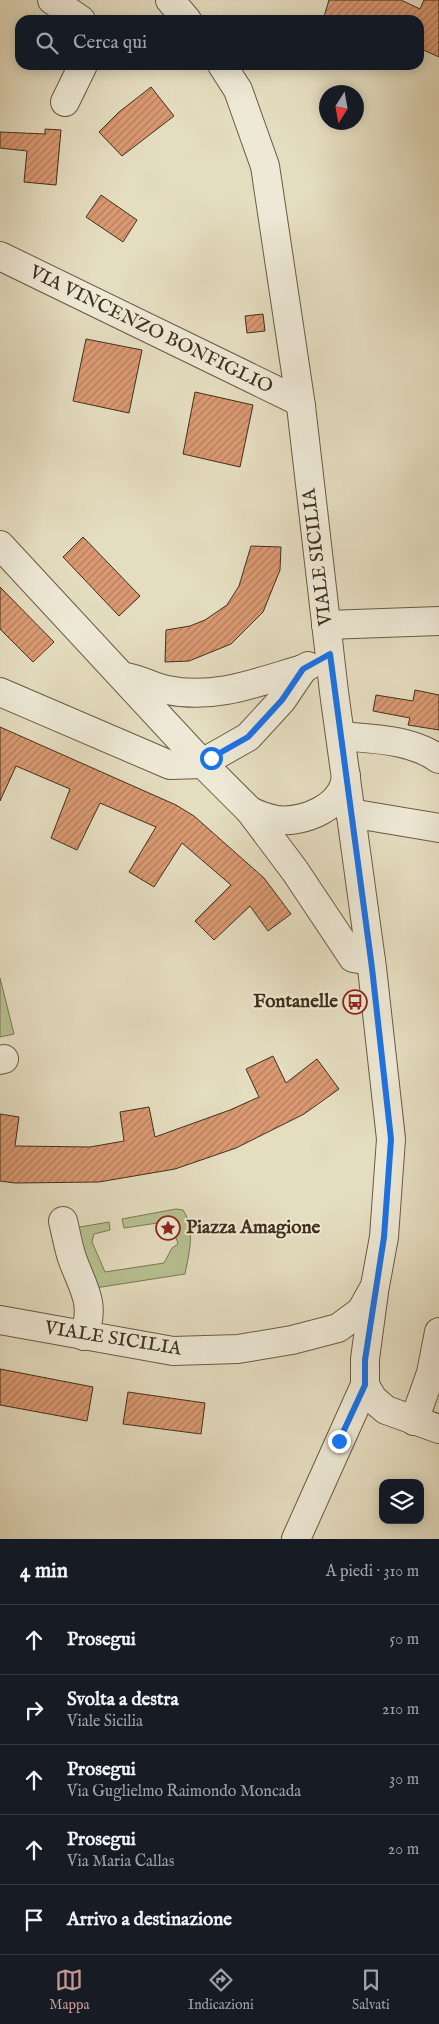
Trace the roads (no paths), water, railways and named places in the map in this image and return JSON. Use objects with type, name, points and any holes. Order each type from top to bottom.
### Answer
[{"type":"street","points":[[52,0],[74,15]]},
{"type":"street","points":[[170,0],[183,15]]},
{"type":"street","points":[[65,102],[81,70]]},
{"type":"street","name":"VIALE SICILIA","points":[[0,1320],[173,1351],[238,1349],[292,1340],[338,1328],[362,1311],[375,1286],[384,1237],[391,1139],[371,961],[340,736],[300,406],[265,166],[238,90],[225,70]]},
{"type":"street","name":"VIA VINCENZO BONFIGLIO","points":[[0,256],[296,400],[300,406]]},
{"type":"street","points":[[0,545],[123,676],[207,761],[250,811],[295,871],[353,958],[371,961]]},
{"type":"street","points":[[326,625],[439,622]]},
{"type":"street","points":[[123,676],[166,690],[201,694],[239,689],[303,669],[330,654]]},
{"type":"street","points":[[0,692],[170,765],[207,761],[248,737],[282,700],[303,669]]},
{"type":"street","points":[[340,736],[396,741],[431,753],[439,759]]},
{"type":"street","points":[[250,811],[277,820],[306,817],[318,812],[338,797],[345,787],[346,776]]},
{"type":"street","points":[[350,813],[439,828]]},
{"type":"street","points":[[63,1221],[72,1257],[88,1299],[90,1319],[84,1336]]},
{"type":"street","points":[[296,1539],[365,1385],[365,1360],[375,1286]]},
{"type":"street","points":[[365,1385],[374,1399],[386,1410],[426,1425],[435,1374],[439,1332]]},
{"type":"place","name":"Fontanelle","points":[[355,1002]]},
{"type":"place","name":"Piazza Amagione","points":[[168,1228]]}]
